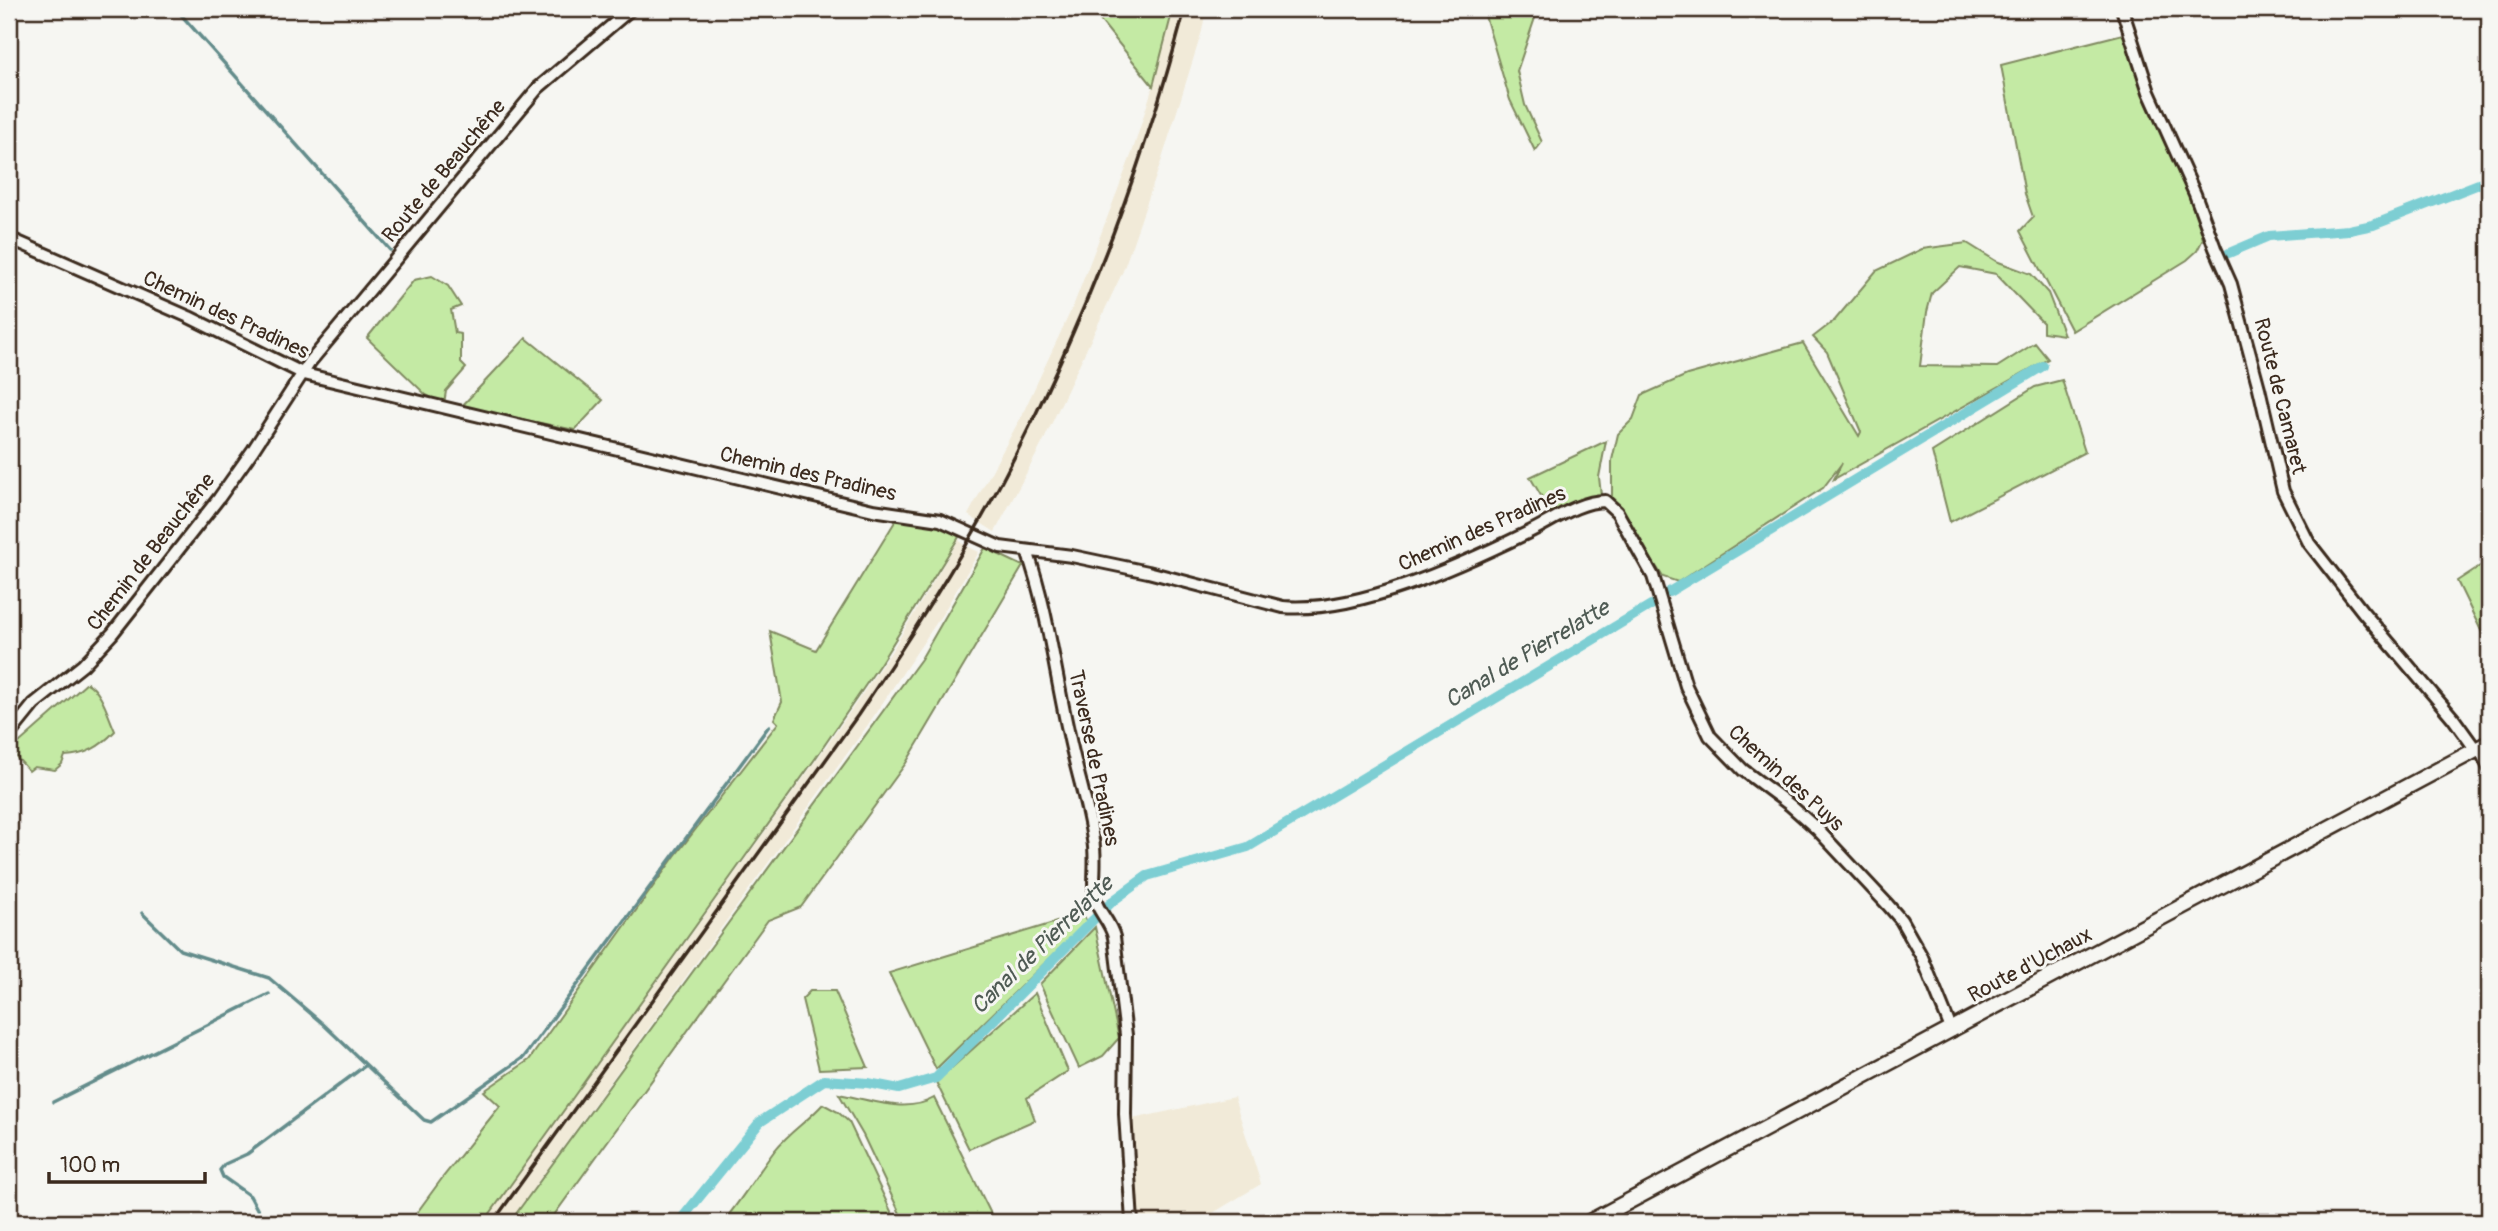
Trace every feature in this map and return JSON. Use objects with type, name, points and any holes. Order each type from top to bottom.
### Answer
[{"type":"main road","name":"Route d'Uchaux","points":[[1590,1222],[2482,747]]},
{"type":"street","name":"Route de Beauchêne","points":[[304,374],[310,362],[538,88],[631,9]]},
{"type":"street","name":"Route de Camaret","points":[[2122,9],[2149,92],[2195,194],[2231,284],[2283,491],[2309,543],[2363,612],[2453,718],[2482,747],[2489,768]]},
{"type":"street","name":"Chemin des Pradines","points":[[9,238],[189,317],[304,374],[873,510],[940,520],[989,543],[1072,556],[1148,572],[1283,607],[1301,609],[1329,606],[1404,586],[1527,534],[1585,503],[1605,501]]},
{"type":"street","name":"Chemin de Beauchêne","points":[[9,735],[34,705],[83,665],[105,642],[219,498],[304,374]]},
{"type":"street","name":"Chemin des Puys","points":[[1605,501],[1617,512],[1653,576],[1686,686],[1710,736],[1743,771],[1790,805],[1817,829],[1901,920],[1922,957],[1952,1031]]},
{"type":"street","name":"Traverse de Pradines","points":[[1027,551],[1038,587],[1068,734],[1090,821],[1096,867],[1094,893],[1114,937],[1126,1035],[1125,1114],[1132,1222]]},
{"type":"shaded area","points":[[1173,9],[1206,9],[1202,31],[1162,159],[1123,271],[1043,442],[995,532],[968,515],[1022,415],[1074,304],[1132,153]]},
{"type":"shaded area","points":[[959,539],[961,543],[979,552],[943,613],[867,726],[509,1222],[485,1222],[830,741],[891,652]]},
{"type":"shaded area","points":[[1234,1097],[1261,1184],[1198,1222],[1136,1222],[1128,1120]]},
{"type":"green space","points":[[1091,9],[1173,9],[1153,86]]},
{"type":"green space","points":[[1483,9],[1538,9],[1517,71],[1525,105],[1542,142],[1535,151],[1510,100]]},
{"type":"green space","points":[[2123,34],[2146,102],[2194,206],[2203,239],[2197,251],[2187,260],[2072,331],[2020,231],[2033,217],[2025,194],[2001,65]]},
{"type":"green space","points":[[1967,243],[1996,261],[2031,274],[2048,293],[2064,335],[2043,332],[2043,323],[1996,274],[1960,267],[1932,293],[1920,366],[1997,367],[2035,343],[2048,359],[1834,479],[1842,463],[1823,488],[1678,582],[1663,577],[1612,498],[1612,460],[1618,434],[1633,419],[1642,395],[1687,375],[1803,343],[1859,436],[1861,432],[1827,352],[1813,337],[1835,320],[1876,271],[1922,249]]},
{"type":"green space","points":[[432,276],[448,286],[461,306],[451,310],[455,333],[461,334],[461,363],[466,368],[446,391],[444,404],[426,395],[367,338],[414,280]]},
{"type":"green space","points":[[526,338],[603,400],[575,430],[461,407]]},
{"type":"green space","points":[[2062,380],[2085,452],[1950,522],[1932,452],[2035,387]]},
{"type":"green space","points":[[1606,441],[1599,477],[1601,495],[1580,501],[1553,516],[1530,477]]},
{"type":"green space","points":[[896,520],[944,526],[959,537],[880,664],[815,759],[484,1222],[410,1222],[500,1106],[484,1091],[529,1060],[675,856],[778,723],[774,719],[782,702],[770,631],[816,650]]},
{"type":"green space","points":[[985,548],[1023,566],[906,763],[801,907],[768,920],[549,1222],[510,1222],[921,659]]},
{"type":"green space","points":[[2489,560],[2489,647],[2457,581]]},
{"type":"green space","points":[[87,683],[101,698],[115,731],[92,749],[65,756],[62,764],[55,770],[34,767],[29,771],[12,749]]},
{"type":"green space","points":[[1083,914],[1087,922],[936,1069],[889,973]]},
{"type":"green space","points":[[1095,927],[1119,1038],[1103,1056],[1079,1068],[1040,984]]},
{"type":"green space","points":[[810,991],[835,991],[868,1067],[819,1069],[802,999]]},
{"type":"green space","points":[[1035,993],[1068,1071],[1027,1098],[1035,1120],[969,1149],[936,1082]]},
{"type":"green space","points":[[839,1094],[900,1105],[923,1103],[934,1098],[995,1222],[904,1222],[863,1135]]},
{"type":"green space","points":[[823,1104],[849,1122],[896,1222],[723,1222],[775,1150]]},
{"type":"waterway","points":[[176,9],[390,250]]},
{"type":"waterway","name":"Canal de Pierrelatte","points":[[2229,253],[2269,236],[2349,230],[2373,225],[2489,180]]},
{"type":"waterway","points":[[266,349],[297,364]]},
{"type":"waterway","name":"Canal de Pierrelatte","points":[[1669,592],[2043,366]]},
{"type":"waterway","name":"Canal de Pierrelatte","points":[[679,1222],[760,1122],[824,1080],[868,1083],[899,1089],[936,1078],[1093,920],[1114,900],[1147,876],[1248,847],[1651,605]]},
{"type":"waterway","points":[[142,913],[180,950],[269,978],[323,1024],[424,1120],[431,1122],[524,1057],[769,726]]},
{"type":"waterway","points":[[53,1102],[269,994]]},
{"type":"waterway","points":[[264,1222],[250,1196],[223,1177],[220,1170],[225,1164],[247,1154],[366,1065]]},
{"type":"railway","points":[[493,1222],[858,715],[969,541],[1031,424],[1107,250],[1149,131],[1185,9]]}]
